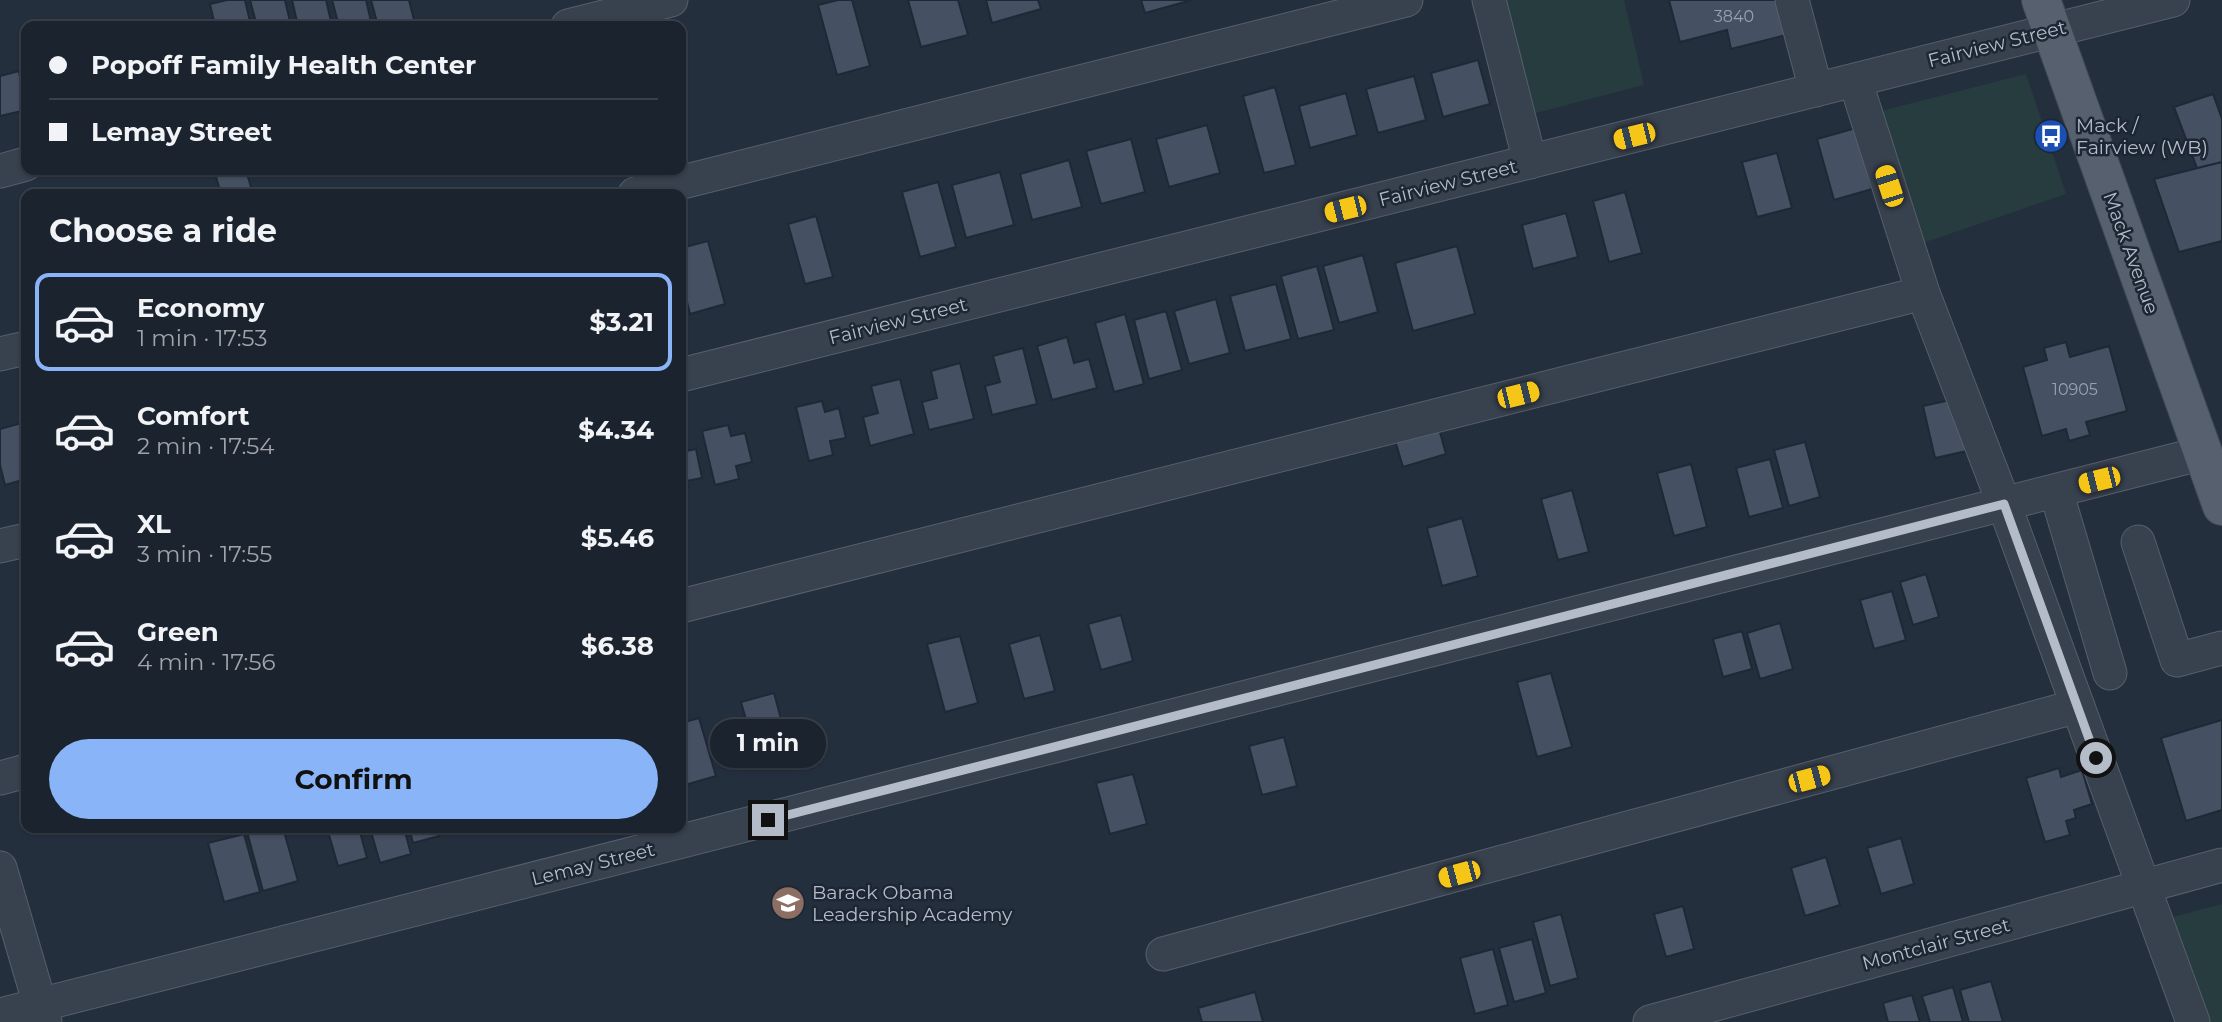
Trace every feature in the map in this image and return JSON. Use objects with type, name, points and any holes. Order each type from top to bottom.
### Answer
[{"type":"main road","name":"Mack Avenue","points":[[2046,15],[2221,500]]},
{"type":"street","points":[[588,21],[671,0]]},
{"type":"street","points":[[655,189],[1406,0]]},
{"type":"street","points":[[1489,0],[1531,162]]},
{"type":"street","points":[[1792,0],[1816,90]]},
{"type":"street","name":"Fairview Street","points":[[686,375],[1855,80],[2046,15],[2174,0]]},
{"type":"street","points":[[1855,80],[1923,293],[2004,504],[2193,1022]]},
{"type":"street","points":[[0,171],[21,165]]},
{"type":"street","points":[[686,605],[1923,293]]},
{"type":"street","points":[[0,354],[21,349]]},
{"type":"street","name":"Lemay Street","points":[[0,1014],[42,1014],[2203,453]]},
{"type":"street","points":[[2056,491],[2110,673]]},
{"type":"street","points":[[0,546],[21,541]]},
{"type":"street","points":[[2138,542],[2177,660],[2222,648]]},
{"type":"street","points":[[1163,954],[2078,706]]},
{"type":"street","points":[[0,778],[21,772]]},
{"type":"street","name":"Montclair Street","points":[[1650,1022],[2222,865]]},
{"type":"street","points":[[0,868],[42,1014]]},
{"type":"green space","points":[[1489,0],[1624,0],[1644,85],[1524,116]]},
{"type":"green space","points":[[2026,74],[2066,194],[1923,243],[1881,111]]},
{"type":"green space","points":[[2222,904],[2222,1022],[2202,1022],[2165,919]]},
{"type":"building","points":[[245,0],[250,21],[214,21],[210,4]]},
{"type":"building","points":[[250,0],[285,0],[290,21],[256,21]]},
{"type":"building","points":[[292,0],[326,0],[331,21],[297,21]]},
{"type":"building","points":[[332,0],[366,0],[371,21],[338,21]]},
{"type":"building","points":[[371,0],[409,0],[414,20],[377,21]]},
{"type":"building","points":[[852,0],[870,66],[837,75],[818,5]]},
{"type":"building","points":[[908,0],[958,0],[968,35],[921,47]]},
{"type":"building","points":[[986,0],[1038,0],[1041,9],[992,23]]},
{"type":"building","points":[[1141,0],[1192,0],[1145,13]]},
{"type":"building","points":[[1669,0],[1778,0],[1798,32],[1731,49],[1727,30],[1680,42]]},
{"type":"building","points":[[1478,60],[1490,104],[1443,117],[1431,73]]},
{"type":"building","points":[[19,71],[21,111],[0,116],[0,76]]},
{"type":"building","points":[[1414,76],[1426,120],[1378,133],[1366,89]]},
{"type":"building","points":[[1275,87],[1296,165],[1264,173],[1243,96]]},
{"type":"building","points":[[1346,93],[1357,135],[1310,148],[1299,106]]},
{"type":"building","points":[[2213,94],[2222,119],[2222,162],[2197,168],[2174,107]]},
{"type":"building","points":[[1207,125],[1220,173],[1169,187],[1156,139]]},
{"type":"building","points":[[1856,128],[1872,189],[1834,200],[1817,139]]},
{"type":"building","points":[[1131,139],[1145,192],[1101,204],[1086,151]]},
{"type":"building","points":[[1777,153],[1792,208],[1757,217],[1742,162]]},
{"type":"building","points":[[1069,160],[1082,207],[1032,220],[1020,174]]},
{"type":"building","points":[[2222,162],[2222,241],[2179,252],[2154,179]]},
{"type":"building","points":[[1000,172],[1014,225],[966,238],[952,185]]},
{"type":"building","points":[[215,175],[247,175],[252,189],[220,189]]},
{"type":"building","points":[[938,182],[956,247],[920,257],[902,192]]},
{"type":"building","points":[[1625,192],[1642,253],[1609,262],[1593,201]]},
{"type":"building","points":[[1566,213],[1578,257],[1533,269],[1522,225]]},
{"type":"building","points":[[816,216],[833,277],[805,284],[788,224]]},
{"type":"building","points":[[708,241],[725,304],[690,314],[686,298],[686,247]]},
{"type":"building","points":[[1457,246],[1475,314],[1413,331],[1395,263]]},
{"type":"building","points":[[1363,255],[1378,312],[1339,323],[1323,266]]},
{"type":"building","points":[[1317,266],[1334,330],[1298,339],[1281,276]]},
{"type":"building","points":[[1276,284],[1291,339],[1245,351],[1230,296]]},
{"type":"building","points":[[1216,299],[1230,353],[1189,364],[1174,311]]},
{"type":"building","points":[[1166,311],[1182,370],[1149,379],[1134,320]]},
{"type":"building","points":[[1125,314],[1144,384],[1114,392],[1095,323]]},
{"type":"building","points":[[1067,337],[1074,363],[1089,359],[1097,388],[1052,400],[1037,346]]},
{"type":"building","points":[[2066,342],[2070,357],[2109,346],[2127,411],[2086,422],[2090,435],[2069,441],[2066,429],[2042,436],[2023,367],[2047,360],[2044,348]]},
{"type":"building","points":[[1023,348],[1037,404],[992,415],[985,386],[1000,382],[993,356]]},
{"type":"building","points":[[960,363],[974,419],[929,430],[922,402],[937,398],[931,371]]},
{"type":"building","points":[[900,379],[914,434],[870,446],[863,417],[878,413],[871,386]]},
{"type":"building","points":[[1955,399],[1967,451],[1935,458],[1923,406]]},
{"type":"building","points":[[822,401],[825,412],[839,408],[846,438],[830,441],[833,455],[809,461],[796,407]]},
{"type":"building","points":[[21,423],[21,480],[5,485],[0,465],[0,429]]},
{"type":"building","points":[[728,425],[731,436],[745,433],[752,462],[736,466],[739,479],[715,485],[702,431]]},
{"type":"building","points":[[1438,425],[1446,454],[1403,467],[1394,437]]},
{"type":"building","points":[[1805,442],[1820,497],[1789,506],[1774,450]]},
{"type":"building","points":[[696,449],[702,478],[686,481],[686,451]]},
{"type":"building","points":[[1770,459],[1783,508],[1749,517],[1736,468]]},
{"type":"building","points":[[1691,464],[1707,527],[1674,536],[1657,473]]},
{"type":"building","points":[[1572,490],[1589,552],[1558,560],[1541,499]]},
{"type":"building","points":[[1462,518],[1478,576],[1442,586],[1427,528]]},
{"type":"building","points":[[1926,574],[1939,617],[1913,625],[1900,582]]},
{"type":"building","points":[[1892,591],[1906,640],[1874,649],[1860,600]]},
{"type":"building","points":[[1121,615],[1133,661],[1101,670],[1088,624]]},
{"type":"building","points":[[1780,623],[1793,669],[1760,679],[1747,633]]},
{"type":"building","points":[[1742,631],[1752,669],[1723,677],[1713,639]]},
{"type":"building","points":[[1040,635],[1055,691],[1024,699],[1009,644]]},
{"type":"building","points":[[960,636],[978,703],[945,712],[927,644]]},
{"type":"building","points":[[1551,673],[1572,747],[1537,757],[1517,682]]},
{"type":"building","points":[[774,693],[791,756],[759,765],[741,702]]},
{"type":"building","points":[[699,718],[716,776],[686,785],[686,722]]},
{"type":"building","points":[[2222,720],[2222,810],[2186,821],[2161,738]]},
{"type":"building","points":[[1284,737],[1297,786],[1262,795],[1249,746]]},
{"type":"building","points":[[2059,768],[2061,777],[2082,770],[2092,804],[2074,810],[2076,818],[2066,821],[2070,835],[2045,842],[2026,778]]},
{"type":"building","points":[[1133,774],[1147,824],[1110,834],[1096,783]]},
{"type":"building","points":[[247,833],[284,833],[298,881],[263,891]]},
{"type":"building","points":[[328,833],[360,833],[367,858],[338,866]]},
{"type":"building","points":[[371,833],[405,833],[411,854],[380,863]]},
{"type":"building","points":[[410,833],[438,833],[439,836],[413,843]]},
{"type":"building","points":[[244,834],[260,892],[224,902],[208,843]]},
{"type":"building","points":[[1901,838],[1914,884],[1881,894],[1867,848]]},
{"type":"building","points":[[1826,857],[1840,905],[1805,916],[1791,868]]},
{"type":"building","points":[[1683,906],[1694,949],[1666,957],[1654,914]]},
{"type":"building","points":[[1561,914],[1578,978],[1550,986],[1533,922]]},
{"type":"building","points":[[1532,939],[1546,993],[1514,1002],[1499,948]]},
{"type":"building","points":[[1493,949],[1508,1005],[1475,1014],[1460,958]]},
{"type":"building","points":[[1991,981],[2003,1022],[1969,1022],[1960,990]]},
{"type":"building","points":[[1953,987],[1963,1022],[1930,1022],[1922,996]]},
{"type":"building","points":[[1255,992],[1263,1022],[1202,1022],[1198,1008]]},
{"type":"building","points":[[1912,995],[1920,1022],[1888,1022],[1883,1003]]},
{"type":"place","name":"Mack / Fairview (WB)","points":[[2051,136]]},
{"type":"place","name":"Barack Obama Leadership Academy","points":[[788,903]]},
{"type":"route","points":[[768,820],[2004,504],[2096,758]]}]
